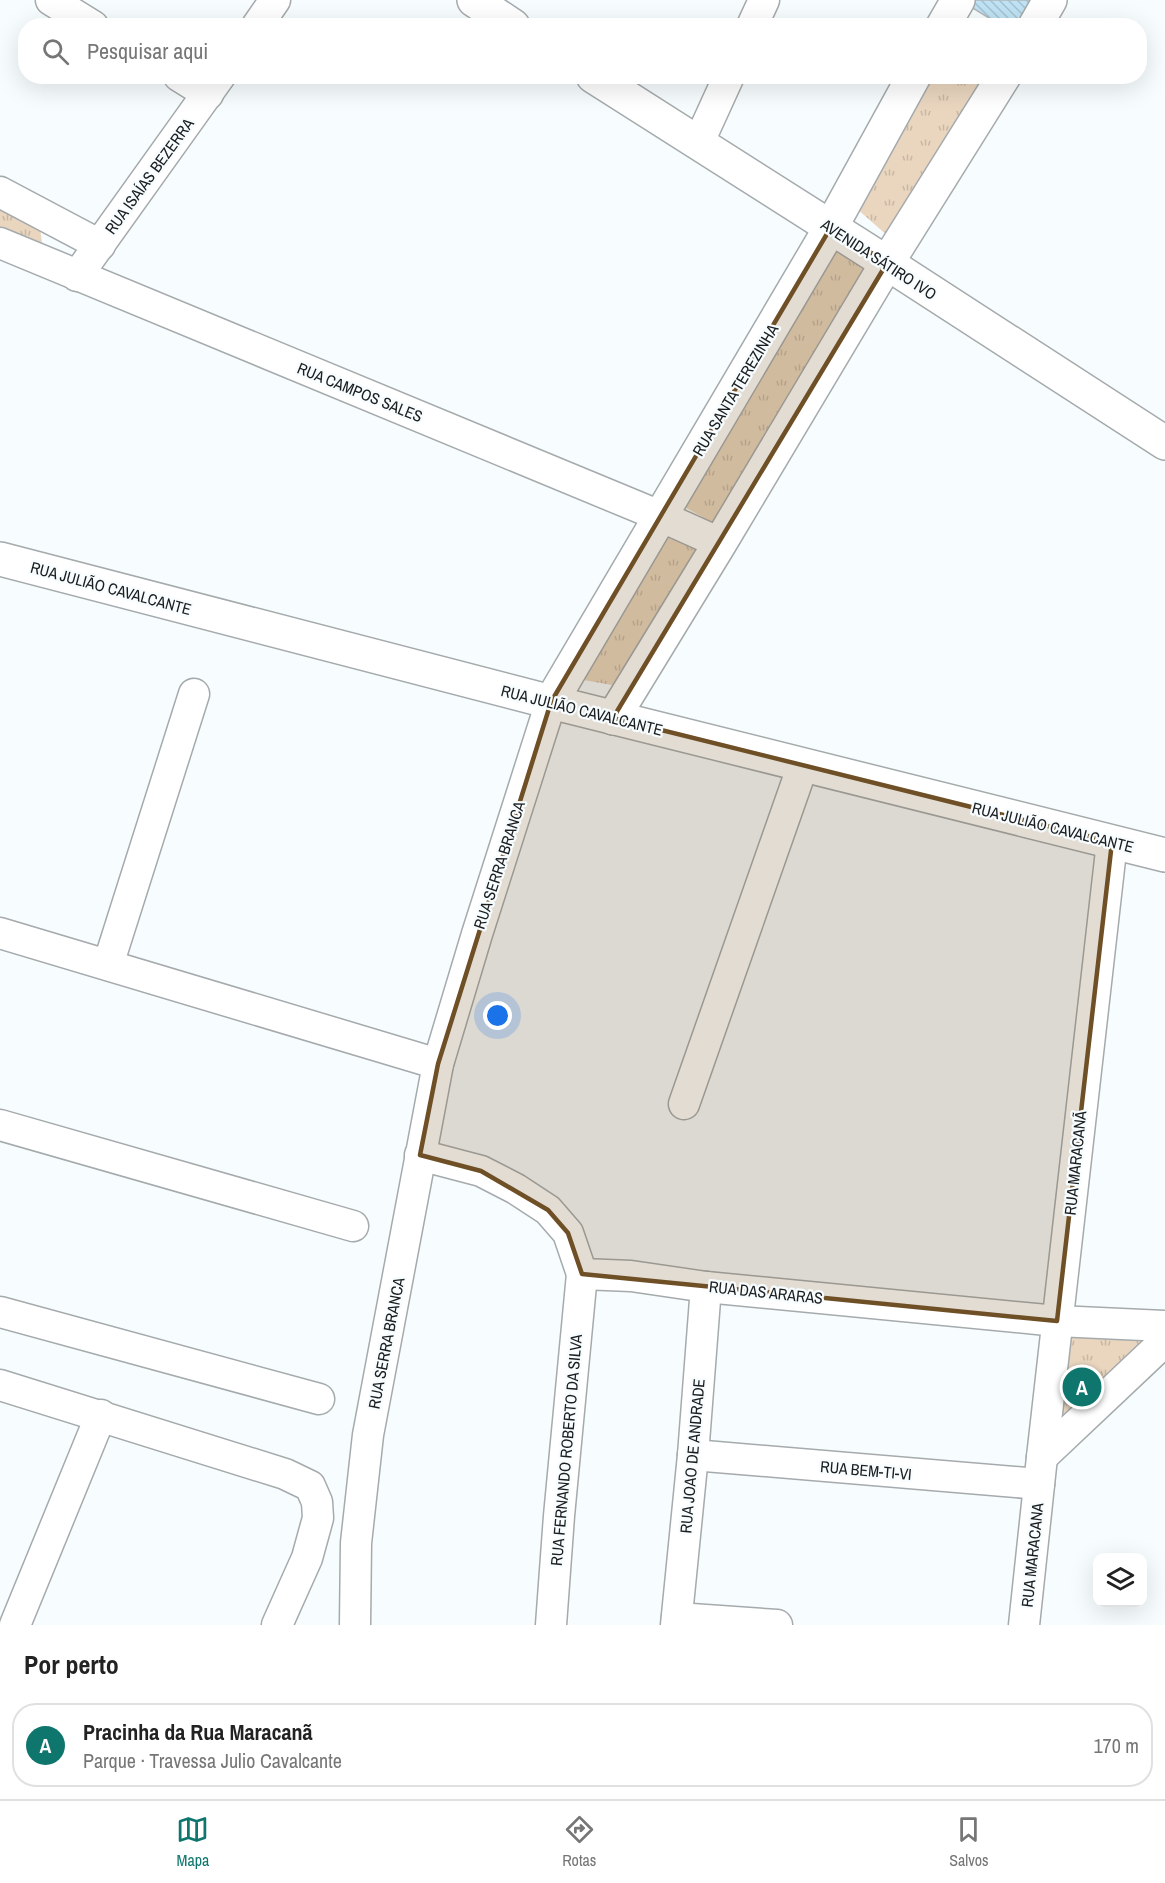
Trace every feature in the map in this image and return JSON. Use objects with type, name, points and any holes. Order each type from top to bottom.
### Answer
[{"type":"main road","points":[[948,18],[958,0]]},
{"type":"main road","points":[[1040,18],[1050,0]]},
{"type":"main road","name":"AVENIDA SÁTIRO IVO","points":[[605,84],[1164,439]]},
{"type":"main road","name":"RUA SANTA TEREZINHA","points":[[551,702],[831,228],[910,84]]},
{"type":"main road","points":[[613,718],[995,84]]},
{"type":"main road","name":"RUA JULIÃO CAVALCANTE","points":[[0,559],[613,718],[1165,855]]},
{"type":"street","points":[[51,0],[80,18]]},
{"type":"street","points":[[263,18],[275,0]]},
{"type":"street","points":[[756,18],[764,0]]},
{"type":"street","points":[[698,144],[725,84]]},
{"type":"street","name":"RUA ISAÍAS BEZERRA","points":[[77,276],[214,85]]},
{"type":"street","points":[[0,192],[100,245]]},
{"type":"street","name":"RUA CAMPOS SALES","points":[[0,243],[660,516],[720,543]]},
{"type":"street","points":[[108,965],[194,694]]},
{"type":"street","name":"RUA SERRA BRANCA","points":[[355,1625],[356,1543],[368,1435],[438,1064],[551,702]]},
{"type":"street","points":[[684,1104],[803,765]]},
{"type":"street","name":"RUA MARACANÃ","points":[[1040,1471],[1112,842]]},
{"type":"street","points":[[0,933],[438,1064]]},
{"type":"street","points":[[0,1125],[354,1226]]},
{"type":"street","points":[[420,1155],[481,1171],[516,1189],[548,1210],[568,1233],[582,1274]]},
{"type":"street","name":"RUA DAS ARARAS","points":[[582,1274],[632,1276],[706,1287],[1058,1321],[1165,1326]]},
{"type":"street","name":"RUA FERNANDO ROBERTO DA SILVA","points":[[551,1625],[582,1274]]},
{"type":"street","name":"RUA JOAO DE ANDRADE","points":[[676,1622],[693,1455],[706,1287]]},
{"type":"street","points":[[0,1312],[319,1399]]},
{"type":"street","points":[[1040,1471],[1165,1341]]},
{"type":"street","points":[[0,1385],[285,1474],[310,1486],[317,1502],[318,1518],[307,1558],[277,1625]]},
{"type":"street","points":[[15,1625],[101,1415]]},
{"type":"street","name":"RUA BEM-TI-VI","points":[[693,1455],[1040,1471]]},
{"type":"street","name":"RUA MARACANA","points":[[1024,1625],[1040,1471]]},
{"type":"street","points":[[307,1558],[356,1543]]},
{"type":"street","points":[[676,1622],[777,1625]]},
{"type":"highlighted area","points":[[831,227],[887,263],[613,718],[1112,842],[1057,1321],[582,1274],[568,1233],[548,1210],[481,1171],[420,1155],[438,1064],[551,702]]},
{"type":"green space","points":[[927,84],[982,84],[889,237],[856,208]]},
{"type":"green space","points":[[0,200],[39,220],[42,243],[12,239],[0,234]]},
{"type":"green space","points":[[838,240],[878,267],[717,525],[681,505]]},
{"type":"green space","points":[[664,532],[705,549],[617,686],[578,679]]},
{"type":"green space","points":[[1063,1328],[1165,1332],[1051,1441]]},
{"type":"building","points":[[974,0],[1032,0],[1022,18],[989,18],[971,7]]},
{"type":"place","name":"Pracinha da Rua Maracanã","points":[[1082,1387]]}]
